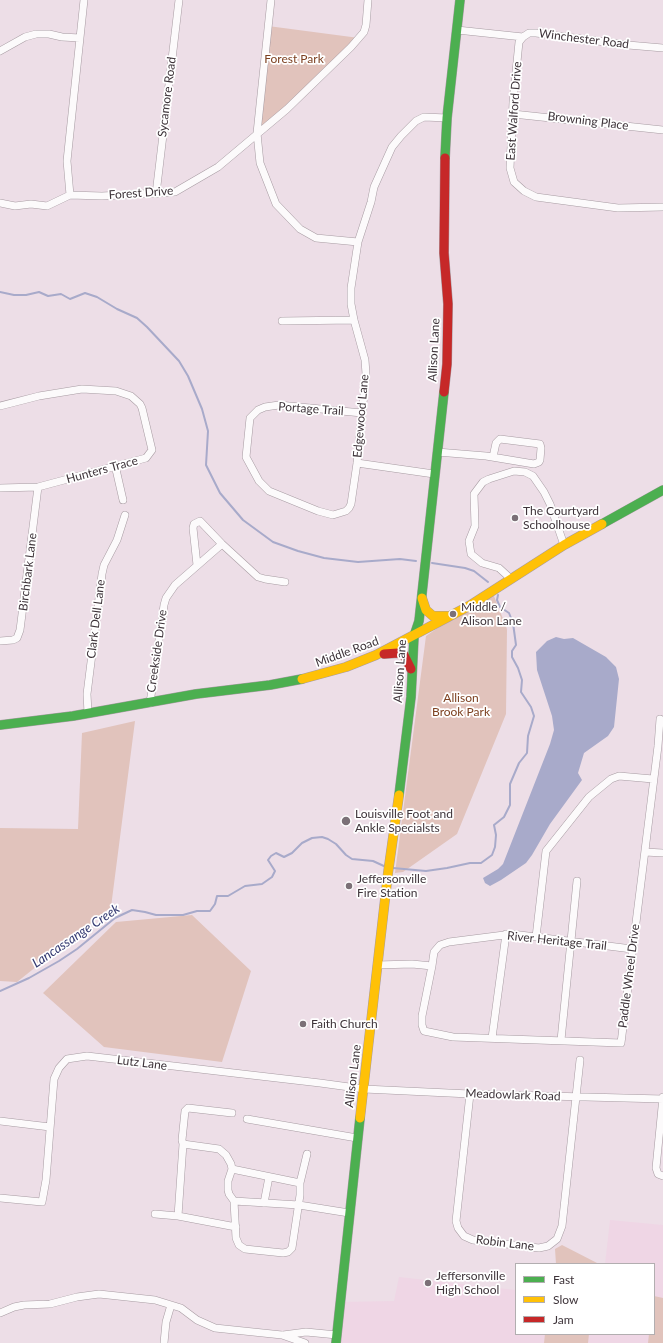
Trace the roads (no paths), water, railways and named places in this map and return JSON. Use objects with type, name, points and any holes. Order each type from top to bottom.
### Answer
[{"type":"main road","name":"Allison Lane","points":[[336,1339],[357,1138],[364,1089],[389,862],[408,728],[414,636],[419,621],[447,364],[448,304],[444,253],[444,182],[447,118],[458,30],[460,0]]},
{"type":"main road","name":"Middle Road","points":[[0,725],[88,713],[196,694],[270,685],[315,676],[346,667],[376,655],[469,606],[564,545],[663,490]]},
{"type":"main road","points":[[422,592],[423,603],[426,610],[433,616],[444,618],[451,615]]},
{"type":"main road","points":[[376,655],[390,653],[404,655],[412,671]]},
{"type":"street","points":[[0,203],[15,206],[31,204],[47,206],[70,195],[67,161],[84,0]]},
{"type":"street","name":"Sycamore Road","points":[[156,194],[179,0]]},
{"type":"street","points":[[271,0],[257,133],[260,164],[276,204],[300,229],[316,238],[358,242]]},
{"type":"street","name":"Forest Drive","points":[[70,195],[102,196],[175,192],[218,167],[257,133],[287,110],[359,38],[364,32],[366,24],[368,0]]},
{"type":"street","name":"Winchester Road","points":[[458,30],[524,37],[529,34],[536,33],[663,48]]},
{"type":"street","points":[[0,50],[25,37],[36,34],[80,38]]},
{"type":"street","name":"East Walford Drive","points":[[524,37],[519,42],[513,114],[510,168],[514,182],[524,191],[536,197],[618,208],[662,207]]},
{"type":"street","name":"Browning Place","points":[[513,114],[663,130]]},
{"type":"street","name":"Edgewood Lane","points":[[339,514],[346,511],[351,504],[357,463],[366,374],[365,360],[351,304],[358,242],[371,202],[374,187],[392,148],[401,136],[416,121],[424,117],[447,118]]},
{"type":"street","points":[[282,321],[354,320]]},
{"type":"street","name":"Hunters Trace","points":[[0,406],[39,396],[82,389],[116,391],[131,396],[142,408],[152,450],[146,458],[115,465],[38,487],[0,488]]},
{"type":"street","name":"Portage Trail","points":[[339,514],[333,515],[318,511],[265,488],[259,481],[246,457],[250,418],[258,410],[265,407],[279,405],[362,413]]},
{"type":"street","points":[[437,452],[494,457],[537,464],[540,460],[542,448],[540,444],[500,439],[496,443],[494,457]]},
{"type":"street","points":[[357,463],[434,474]]},
{"type":"street","points":[[115,465],[124,500]]},
{"type":"street","points":[[511,579],[499,568],[482,563],[471,554],[469,541],[474,526],[474,494],[483,482],[514,471],[525,472],[533,476],[550,504],[564,545]]},
{"type":"street","name":"Birchbark Lane","points":[[0,641],[13,640],[17,638],[20,630],[38,487]]},
{"type":"street","name":"Clark Dell Lane","points":[[88,713],[87,694],[102,574],[121,529],[125,515]]},
{"type":"street","points":[[197,565],[193,528],[194,524],[197,522],[202,522],[222,544],[258,577],[285,582]]},
{"type":"street","name":"Creekside Drive","points":[[150,702],[166,598],[175,585],[222,544]]},
{"type":"street","name":"Paddle Wheel Drive","points":[[432,966],[422,1016],[424,1031],[452,1037],[621,1043],[658,746],[660,719]]},
{"type":"street","points":[[536,937],[546,851],[589,797],[611,779],[619,776],[653,779]]},
{"type":"street","points":[[645,852],[663,853]]},
{"type":"street","points":[[560,1040],[577,881]]},
{"type":"street","points":[[492,1038],[506,934]]},
{"type":"street","name":"River Heritage Trail","points":[[432,966],[434,952],[440,945],[506,934],[632,949]]},
{"type":"street","points":[[377,965],[412,964],[432,966]]},
{"type":"street","name":"Lutz Lane","points":[[0,1198],[42,1202],[46,1180],[54,1079],[59,1068],[67,1059],[87,1056],[364,1089]]},
{"type":"street","name":"Robin Lane","points":[[470,1094],[456,1221],[458,1228],[464,1236],[473,1240],[539,1248],[548,1246],[557,1239],[562,1226],[580,1060]]},
{"type":"street","name":"Meadowlark Road","points":[[364,1089],[470,1094],[663,1098]]},
{"type":"street","points":[[663,1098],[656,1168],[658,1174],[663,1176]]},
{"type":"street","points":[[178,1216],[185,1111],[188,1108],[232,1113]]},
{"type":"street","points":[[247,1119],[357,1138]]},
{"type":"street","points":[[0,1122],[50,1127]]},
{"type":"street","points":[[183,1144],[219,1149],[231,1164],[232,1169],[228,1181],[228,1190],[234,1201],[236,1238],[239,1245],[245,1250],[283,1253],[288,1252],[292,1248],[299,1205],[300,1183],[307,1154]]},
{"type":"street","points":[[232,1169],[300,1183]]},
{"type":"street","points":[[264,1203],[270,1177]]},
{"type":"street","points":[[234,1201],[299,1205],[349,1213]]},
{"type":"street","points":[[155,1214],[178,1216],[236,1227]]},
{"type":"street","points":[[0,1313],[14,1307],[24,1305],[57,1303],[88,1295],[99,1294],[155,1300],[181,1308],[197,1320],[216,1328],[282,1335],[305,1343]]},
{"type":"street","points":[[164,1343],[166,1322],[171,1305]]},
{"type":"street","points":[[282,1335],[306,1332],[336,1339]]},
{"type":"water","points":[[556,637],[564,639],[573,638],[606,657],[616,667],[619,679],[614,727],[608,736],[584,753],[578,773],[582,780],[550,824],[526,863],[490,886],[485,883],[483,878],[498,869],[503,864],[550,744],[554,730],[552,716],[537,670],[536,652],[547,641]]},
{"type":"waterway","name":"Lancassange Creek","points":[[0,292],[14,295],[26,295],[39,292],[48,296],[61,294],[70,299],[85,293],[97,297],[117,309],[137,318],[147,327],[179,361],[188,376],[202,409],[208,431],[206,465],[220,493],[243,520],[273,542],[324,558],[358,562],[400,559],[416,561]]},
{"type":"waterway","name":"Lancassange Creek","points":[[432,563],[465,568],[474,571],[488,582]]},
{"type":"waterway","name":"Lancassange Creek","points":[[393,868],[426,871],[470,863],[481,863],[492,855],[495,847],[496,835],[494,825],[504,817],[510,805],[510,784],[519,763],[527,753],[528,736],[534,716],[531,707],[521,692],[522,680],[512,657],[512,651],[516,645],[513,623],[509,613],[500,607],[497,600],[498,595]]},
{"type":"waterway","name":"Lancassange Creek","points":[[0,991],[29,978],[59,961],[77,949],[115,918],[132,910],[156,915],[183,915],[197,911],[210,911],[215,904],[217,896],[228,896],[245,886],[262,884],[272,877],[275,871],[268,860],[271,856],[276,853],[284,857],[292,853],[302,843],[312,838],[322,837],[328,839],[336,844],[352,859],[373,861],[386,867]]},
{"type":"place","name":"The Courtyard Schoolhouse","points":[[515,518]]},
{"type":"place","name":"Middle / Alison Lane","points":[[453,614]]},
{"type":"place","name":"Louisville Foot and Ankle Specialsts","points":[[346,821]]},
{"type":"place","name":"Jeffersonville Fire Station","points":[[349,886]]},
{"type":"place","name":"Faith Church","points":[[303,1024]]},
{"type":"place","name":"Jeffersonville High School","points":[[428,1283]]},
{"type":"park label","name":"Forest Park","points":[[294,59]]},
{"type":"park label","name":"Allison Brook Park","points":[[461,705]]}]
